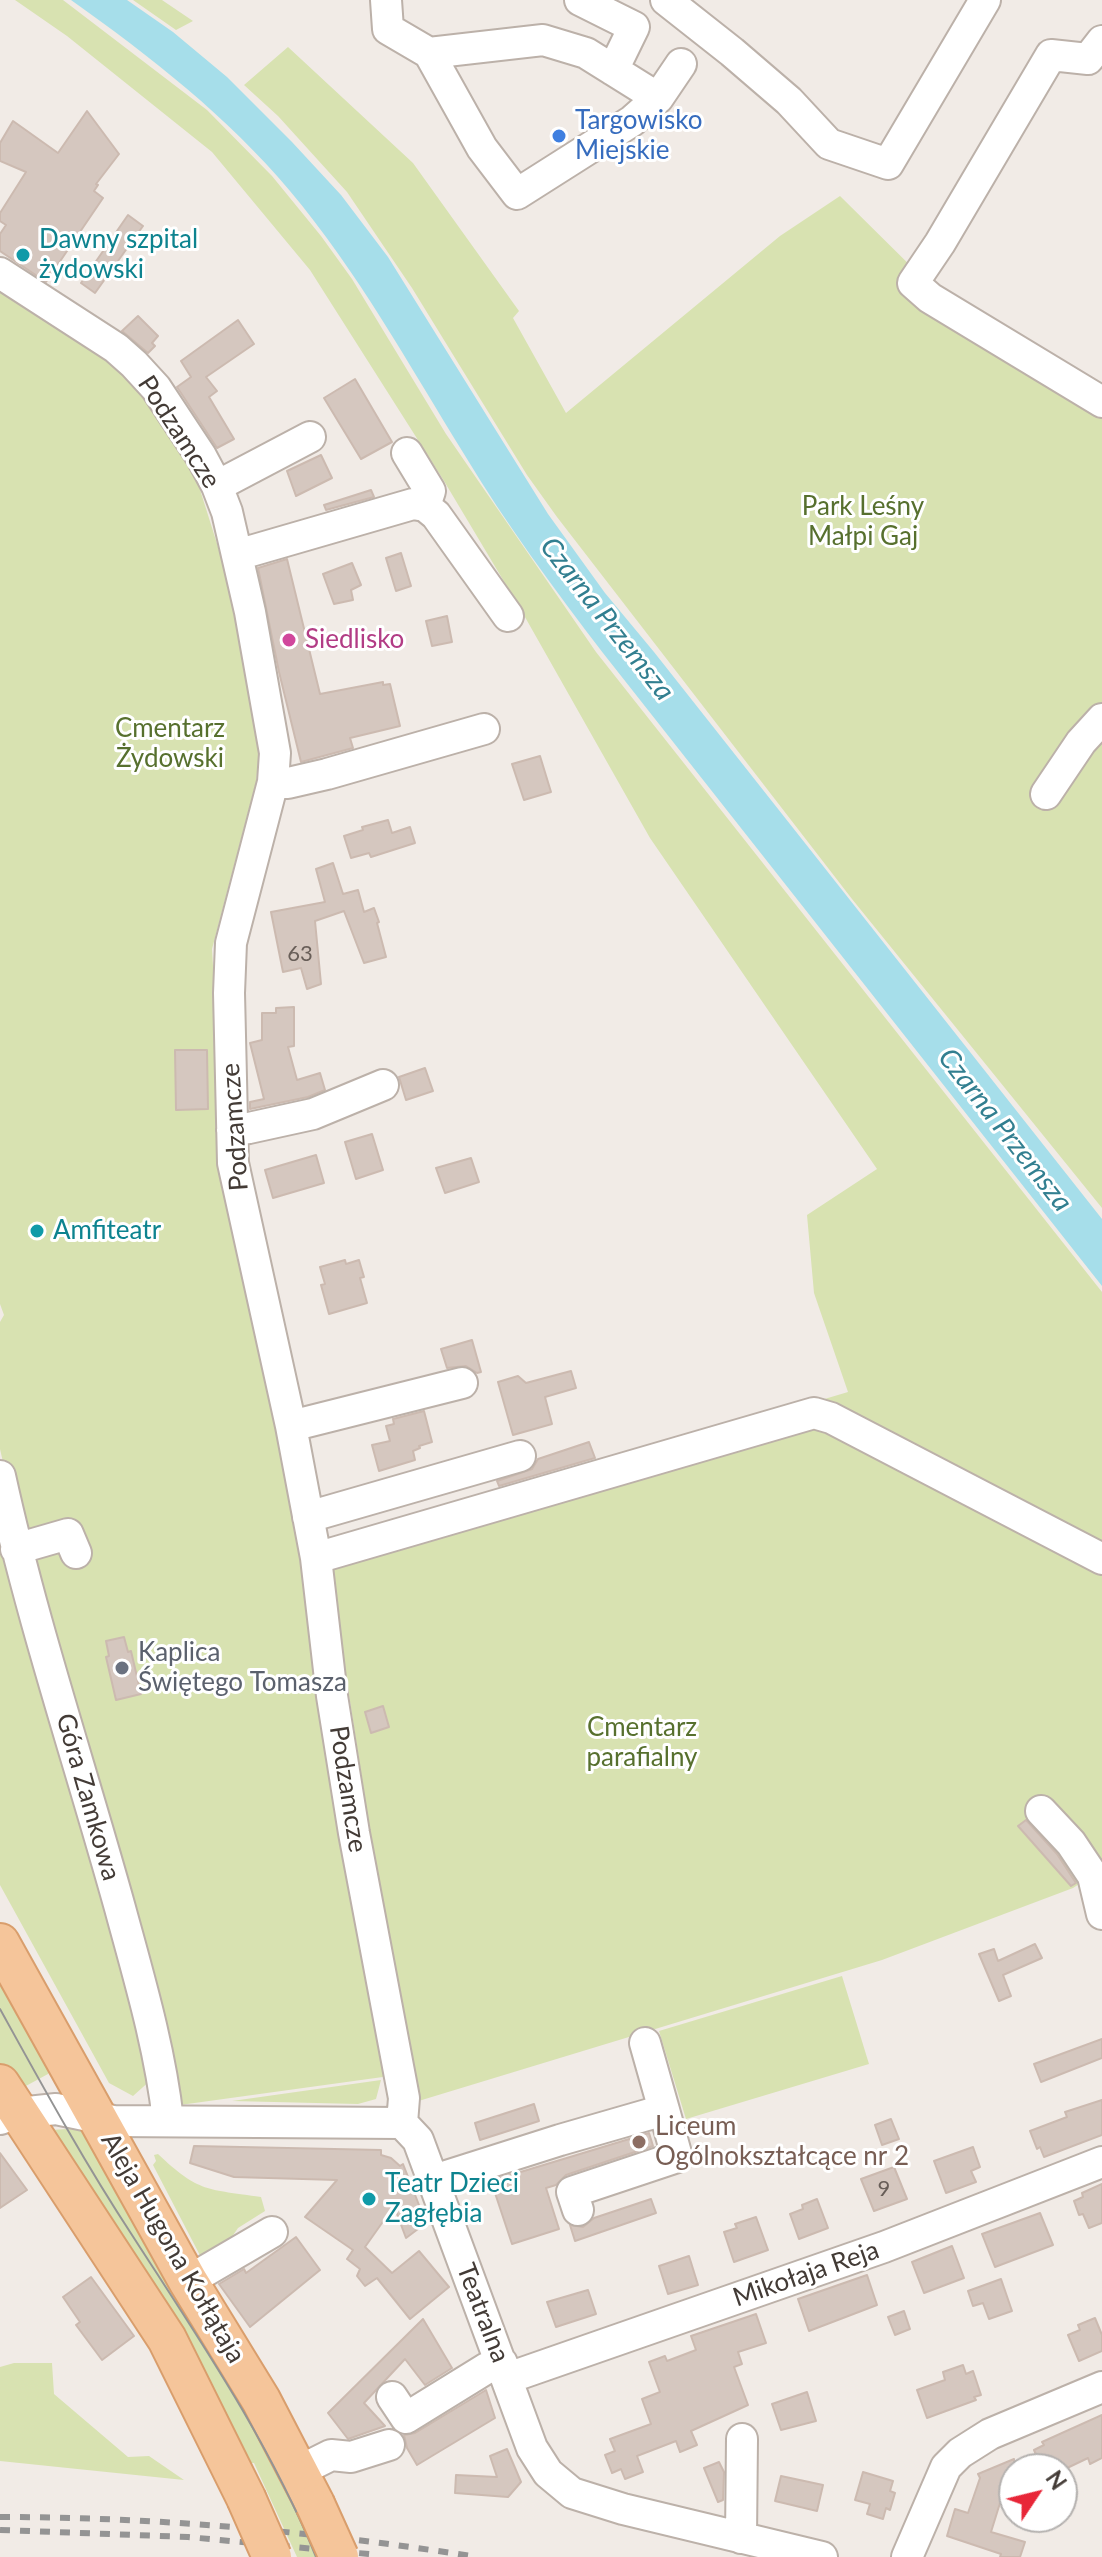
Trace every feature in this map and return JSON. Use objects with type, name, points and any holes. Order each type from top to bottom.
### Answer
[{"type":"main road","name":"Aleja Hugona Kołłątaja","points":[[0,1943],[188,2281],[261,2400],[339,2557]]},
{"type":"main road","name":"Aleja Hugona Kołłątaja","points":[[6,2105],[167,2339],[272,2557]]},
{"type":"street","points":[[386,0],[388,29],[429,53],[482,148],[517,194],[632,121],[658,98],[681,64]]},
{"type":"street","points":[[580,0],[634,27],[613,70]]},
{"type":"street","points":[[666,0],[789,101],[829,144],[888,164],[985,0]]},
{"type":"street","points":[[429,53],[543,40],[586,53],[658,98]]},
{"type":"street","points":[[1102,41],[1088,59],[1051,55],[913,283],[930,298],[1102,402]]},
{"type":"street","name":"Podzamcze","points":[[0,273],[116,348],[156,388],[217,486],[227,512],[250,612],[275,753],[273,782],[231,943],[229,993],[233,1163],[291,1426],[316,1558],[332,1696],[354,1833],[404,2098],[402,2123]]},
{"type":"street","points":[[217,486],[310,437]]},
{"type":"street","points":[[407,453],[430,491],[425,506]]},
{"type":"street","points":[[237,555],[413,504],[425,506],[436,515],[508,616]]},
{"type":"street","points":[[1046,794],[1081,742],[1102,719]]},
{"type":"street","points":[[273,782],[288,783],[327,774],[484,729]]},
{"type":"street","points":[[232,1130],[313,1114],[383,1085]]},
{"type":"street","points":[[291,1426],[462,1383]]},
{"type":"street","points":[[316,1558],[814,1413],[831,1418],[1102,1559]]},
{"type":"street","points":[[308,1517],[520,1456]]},
{"type":"street","name":"Góra Zamkowa","points":[[0,1476],[16,1549],[136,1968],[165,2089],[168,2120]]},
{"type":"street","points":[[16,1549],[68,1534],[76,1553]]},
{"type":"street","points":[[1041,1811],[1071,1843],[1093,1876],[1102,1913]]},
{"type":"street","points":[[578,2210],[572,2192],[677,2157],[645,2043]]},
{"type":"street","points":[[6,2105],[56,2109],[99,2119],[402,2123]]},
{"type":"street","points":[[434,2180],[664,2110]]},
{"type":"street","name":"Teatralna","points":[[402,2123],[418,2140],[532,2448],[548,2473],[572,2493],[623,2509],[822,2557]]},
{"type":"street","name":"Mikołaja Reja","points":[[392,2397],[406,2418],[487,2368],[505,2370],[884,2247],[1102,2162]]},
{"type":"street","points":[[188,2281],[272,2232]]},
{"type":"street","points":[[907,2557],[946,2467],[960,2453],[990,2434],[1102,2387]]},
{"type":"street","points":[[741,2538],[742,2439]]},
{"type":"street","points":[[307,2488],[331,2455],[351,2457],[389,2445]]},
{"type":"green space","name":"Cmentarz parafialny","points":[[15,0],[63,0],[207,110],[272,176],[352,279],[446,434],[596,652],[1102,1292],[1102,1869],[1073,1888],[882,1960],[412,2103],[330,1572],[344,1560],[341,1543],[848,1392],[814,1293],[807,1215],[877,1169],[650,838],[444,481],[310,270],[212,152],[67,36]]},
{"type":"green space","points":[[133,0],[162,0],[193,21],[176,30]]},
{"type":"green space","name":"Park Leśny Małpi Gaj","points":[[288,47],[413,163],[519,311],[513,318],[566,413],[780,236],[840,196],[935,290],[1102,384],[1102,1208],[852,899],[557,517],[527,475],[412,288],[347,192],[278,116],[244,85]]},
{"type":"green space","name":"Cmentarz Żydowski","points":[[0,290],[107,354],[186,445],[224,566],[260,744],[256,782],[212,949],[227,1201],[296,1503],[390,2076],[180,2105],[27,1566],[0,1449],[0,1322],[4,1315],[0,1304]]},
{"type":"green space","points":[[0,1510],[152,2079],[133,2096],[109,2083],[0,1885]]},
{"type":"green space","points":[[0,1966],[51,2069],[48,2074],[24,2087],[0,2065]]},
{"type":"green space","points":[[842,1976],[869,2064],[686,2119],[659,2031]]},
{"type":"green space","points":[[381,2080],[376,2099],[358,2104],[232,2101]]},
{"type":"green space","points":[[83,2128],[223,2358],[321,2557],[297,2557],[254,2463],[250,2463],[221,2406],[51,2130]]},
{"type":"green space","points":[[158,2154],[195,2183],[261,2197],[265,2211],[238,2228],[219,2256],[205,2265],[153,2165],[156,2161],[154,2155]]},
{"type":"green space","points":[[14,2363],[52,2363],[54,2394],[128,2457],[149,2456],[184,2480],[0,2461],[0,2367]]},
{"type":"water","name":"Czarna Przemsza","points":[[71,0],[127,0],[173,32],[227,77],[341,195],[388,257],[548,514],[605,593],[1102,1219],[1102,1286],[567,605],[497,506],[403,353],[315,222],[266,164],[214,113],[130,43]]},
{"type":"building","points":[[87,111],[119,154],[96,184],[94,191],[103,198],[46,282],[0,251],[0,234],[6,225],[0,221],[0,213],[26,172],[0,161],[0,143],[13,121],[58,153]]},
{"type":"building","points":[[128,215],[143,226],[95,293],[81,283]]},
{"type":"building","points":[[138,316],[158,336],[152,343],[155,346],[148,353],[122,331]]},
{"type":"building","points":[[238,320],[254,344],[206,377],[217,391],[209,397],[234,439],[217,448],[177,387],[191,377],[181,361]]},
{"type":"building","points":[[355,379],[392,442],[361,459],[324,398]]},
{"type":"building","points":[[321,455],[332,478],[296,496],[287,471]]},
{"type":"building","points":[[371,490],[374,497],[326,510],[324,505]]},
{"type":"building","points":[[401,553],[411,586],[396,591],[386,558]]},
{"type":"building","points":[[287,559],[320,694],[383,682],[383,685],[390,684],[400,726],[350,738],[353,748],[301,762],[258,568]]},
{"type":"building","points":[[352,563],[361,585],[351,590],[353,600],[334,604],[323,574]]},
{"type":"building","points":[[447,616],[452,642],[432,646],[426,621]]},
{"type":"building","points":[[540,756],[551,792],[524,800],[512,764]]},
{"type":"building","points":[[388,820],[392,833],[410,827],[415,843],[371,857],[369,853],[351,858],[344,836]]},
{"type":"building","points":[[333,863],[343,894],[358,890],[364,912],[374,908],[386,957],[364,963],[344,911],[315,921],[321,984],[307,989],[301,968],[283,972],[271,912],[325,902],[316,869]]},
{"type":"building","points":[[294,1007],[294,1046],[288,1047],[297,1080],[320,1073],[325,1090],[308,1097],[250,1109],[250,1102],[264,1099],[250,1043],[262,1040],[262,1013],[276,1013],[276,1008]]},
{"type":"building","points":[[175,1050],[207,1050],[208,1109],[176,1110]]},
{"type":"building","points":[[425,1068],[433,1091],[406,1100],[399,1077]]},
{"type":"building","points":[[372,1134],[383,1170],[356,1179],[345,1142]]},
{"type":"building","points":[[316,1155],[324,1183],[273,1198],[265,1170]]},
{"type":"building","points":[[471,1158],[479,1182],[445,1193],[436,1168]]},
{"type":"building","points":[[345,1260],[346,1264],[359,1260],[367,1303],[329,1314],[321,1285],[325,1284],[320,1267]]},
{"type":"building","points":[[472,1340],[481,1372],[477,1373],[466,1366],[447,1368],[441,1349]]},
{"type":"building","points":[[571,1371],[576,1388],[545,1397],[552,1424],[513,1435],[498,1382],[518,1376],[526,1383]]},
{"type":"building","points":[[424,1411],[432,1442],[413,1451],[415,1460],[379,1471],[372,1445],[390,1441],[386,1426],[394,1424],[393,1419]]},
{"type":"building","points":[[589,1442],[595,1458],[499,1486],[497,1481],[532,1469],[538,1459]]},
{"type":"building","name":"Kaplica Świętego Tomasza","points":[[124,1637],[128,1652],[131,1651],[141,1694],[116,1700],[106,1657],[109,1656],[106,1641]]},
{"type":"building","points":[[383,1706],[389,1727],[371,1733],[365,1712]]},
{"type":"building","points":[[1026,1820],[1057,1854],[1076,1883],[1071,1886],[1018,1826]]},
{"type":"building","points":[[1035,1944],[1042,1958],[1003,1975],[1011,1996],[999,2001],[979,1954],[994,1949],[998,1961]]},
{"type":"building","points":[[1102,2039],[1102,2058],[1041,2082],[1034,2064]]},
{"type":"building","points":[[1102,2100],[1102,2135],[1044,2157],[1040,2147],[1037,2149],[1030,2131],[1067,2117],[1065,2112]]},
{"type":"building","points":[[534,2104],[539,2121],[480,2140],[475,2123]]},
{"type":"building","points":[[891,2119],[899,2139],[882,2145],[875,2125]]},
{"type":"building","points":[[649,2133],[653,2146],[566,2175],[556,2185],[546,2188],[559,2229],[512,2244],[491,2181]]},
{"type":"building","points":[[194,2146],[381,2150],[381,2155],[391,2158],[400,2166],[403,2164],[426,2223],[406,2238],[394,2206],[365,2247],[392,2273],[419,2251],[449,2287],[410,2319],[377,2278],[365,2286],[357,2276],[360,2269],[347,2259],[353,2250],[305,2217],[337,2180],[234,2177],[190,2163]]},
{"type":"building","points":[[973,2147],[980,2167],[971,2171],[976,2182],[946,2193],[934,2161]]},
{"type":"building","points":[[0,2153],[27,2190],[0,2208]]},
{"type":"building","points":[[894,2167],[907,2199],[874,2211],[861,2179]]},
{"type":"building","points":[[1102,2184],[1102,2223],[1089,2228],[1083,2214],[1079,2215],[1074,2201],[1083,2197],[1082,2193]]},
{"type":"building","points":[[651,2199],[656,2213],[575,2241],[570,2225],[583,2227],[594,2218]]},
{"type":"building","points":[[817,2199],[828,2228],[799,2239],[790,2214]]},
{"type":"building","points":[[1040,2213],[1053,2245],[995,2267],[982,2234]]},
{"type":"building","points":[[756,2217],[768,2250],[734,2262],[724,2232],[737,2228],[735,2224]]},
{"type":"building","points":[[296,2237],[320,2270],[250,2327],[219,2284],[244,2269],[246,2273]]},
{"type":"building","points":[[952,2246],[964,2278],[924,2293],[912,2262]]},
{"type":"building","points":[[689,2256],[698,2285],[668,2294],[659,2266]]},
{"type":"building","points":[[867,2275],[877,2305],[809,2331],[798,2299]]},
{"type":"building","points":[[91,2277],[134,2336],[102,2360],[76,2325],[80,2322],[63,2297]]},
{"type":"building","points":[[1001,2279],[1012,2311],[989,2319],[983,2303],[973,2306],[968,2291]]},
{"type":"building","points":[[588,2290],[596,2314],[556,2327],[547,2302]]},
{"type":"building","points":[[904,2311],[910,2329],[895,2335],[888,2317]]},
{"type":"building","points":[[756,2314],[766,2343],[738,2352],[742,2364],[734,2367],[748,2405],[691,2431],[697,2445],[680,2452],[676,2441],[637,2456],[643,2472],[625,2479],[621,2469],[612,2473],[605,2455],[615,2451],[610,2439],[651,2424],[642,2399],[660,2392],[649,2362],[665,2356],[667,2361],[696,2350],[691,2336]]},
{"type":"building","points":[[1095,2318],[1102,2335],[1102,2351],[1079,2361],[1068,2335],[1080,2330],[1078,2325]]},
{"type":"building","points":[[423,2319],[452,2368],[425,2385],[405,2359],[364,2403],[385,2426],[348,2439],[328,2413]]},
{"type":"building","points":[[963,2365],[966,2374],[973,2371],[981,2395],[974,2397],[976,2400],[927,2418],[917,2390],[945,2380],[943,2372]]},
{"type":"building","points":[[486,2390],[495,2418],[417,2465],[407,2448],[404,2435],[415,2433]]},
{"type":"building","points":[[807,2392],[816,2421],[781,2430],[772,2404]]},
{"type":"building","points":[[1102,2415],[1102,2458],[1090,2464],[1088,2458],[1078,2463],[1078,2453],[1035,2453],[1034,2450],[1044,2445],[1042,2442]]},
{"type":"building","points":[[507,2449],[521,2482],[508,2497],[455,2493],[456,2475],[497,2477],[490,2456]]},
{"type":"building","points":[[719,2462],[724,2472],[723,2500],[718,2502],[704,2468]]},
{"type":"building","points":[[998,2466],[998,2509],[991,2532],[1025,2542],[1020,2557],[1000,2557],[1001,2554],[947,2536],[955,2509],[968,2513],[980,2478],[978,2474]]},
{"type":"building","points":[[863,2472],[893,2481],[890,2491],[895,2493],[890,2510],[886,2508],[883,2519],[867,2514],[870,2504],[855,2500]]},
{"type":"building","points":[[781,2476],[823,2485],[817,2511],[775,2501]]},
{"type":"tram line","points":[[0,2009],[97,2180],[255,2432],[316,2557]]},
{"type":"railway","points":[[0,2517],[120,2520],[239,2528],[359,2540],[477,2557]]},
{"type":"railway","points":[[0,2530],[188,2537],[379,2555]]},
{"type":"place","name":"Targowisko Miejskie","points":[[559,136]]},
{"type":"place","name":"Dawny szpital żydowski","points":[[23,255]]},
{"type":"place","name":"Siedlisko","points":[[289,640]]},
{"type":"place","name":"Amfiteatr","points":[[37,1231]]},
{"type":"place","name":"Kaplica Świętego Tomasza","points":[[122,1668]]},
{"type":"place","name":"Liceum Ogólnokształcące nr 2","points":[[639,2142]]},
{"type":"place","name":"Teatr Dzieci Zagłębia","points":[[369,2199]]}]
